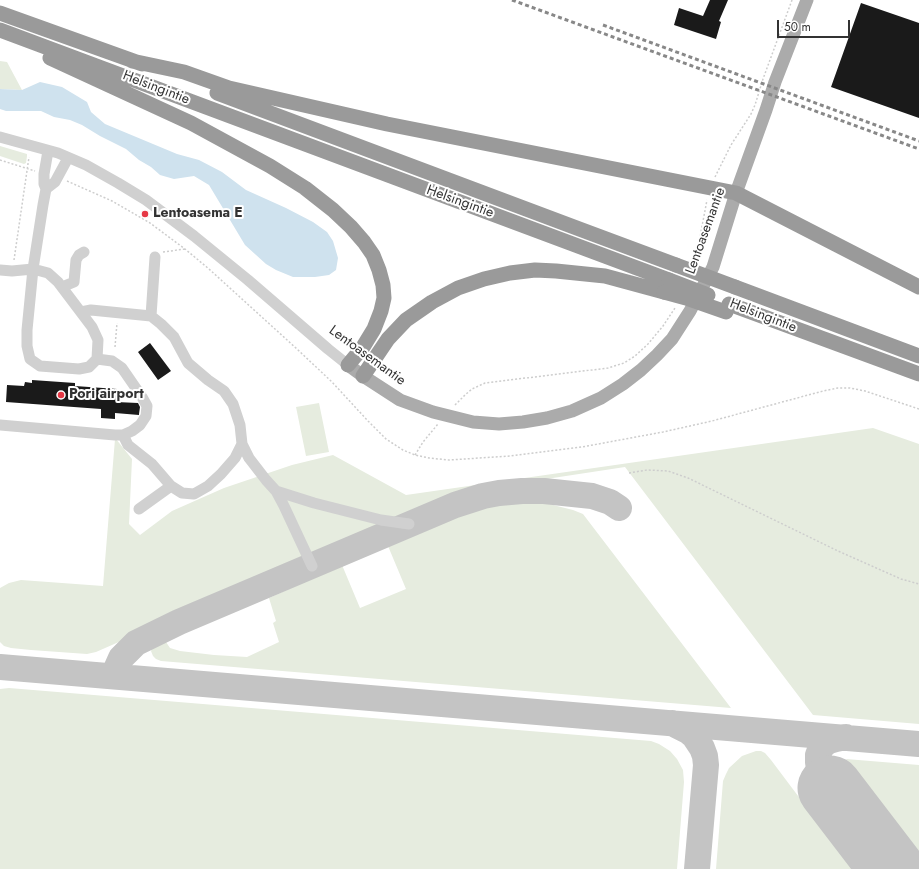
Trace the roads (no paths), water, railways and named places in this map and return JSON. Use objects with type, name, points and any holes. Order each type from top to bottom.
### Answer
[{"type":"highway","name":"Helsingintie","points":[[0,13],[919,356]]},
{"type":"highway","name":"Helsingintie","points":[[0,30],[666,286],[919,374]]},
{"type":"highway","points":[[0,36],[191,123],[270,166],[305,188],[333,210],[351,227],[373,255],[383,285],[384,298],[374,329],[363,347],[348,365]]},
{"type":"highway","points":[[132,61],[184,72],[230,88],[387,124],[736,193],[919,287]]},
{"type":"highway","points":[[363,376],[388,339],[406,320],[432,302],[458,288],[484,279],[528,270],[556,270],[666,286]]},
{"type":"main road","name":"Lentoasemantie","points":[[348,365],[400,400],[433,412],[473,422],[499,424],[547,418],[572,411],[601,398],[641,370],[672,339],[690,311],[713,267],[736,193],[806,0]]},
{"type":"street","name":"Lentoasemantie","points":[[0,137],[58,154],[86,165],[146,200],[194,236],[248,280],[348,365]]},
{"type":"street","points":[[0,270],[12,271],[32,269],[48,273],[58,282],[92,327],[98,340],[97,359],[89,367],[79,369],[40,366],[30,358],[27,346],[32,269],[46,189],[44,184],[44,174],[48,151]]},
{"type":"street","points":[[46,189],[56,182],[68,158]]},
{"type":"street","points":[[62,287],[74,282],[76,260],[79,255],[84,252]]},
{"type":"street","points":[[151,316],[155,257]]},
{"type":"street","points":[[81,312],[91,310],[151,316],[174,337],[188,363],[224,391],[233,404],[240,425],[242,444],[249,458],[276,491],[312,566]]},
{"type":"street","points":[[0,425],[115,435],[123,435],[132,431],[140,425],[146,416],[147,406],[122,368],[112,360],[97,359]]},
{"type":"street","points":[[123,435],[128,445],[152,464],[171,486],[182,493],[194,494],[208,486],[221,474],[235,458],[242,444]]},
{"type":"street","points":[[139,509],[171,486]]},
{"type":"street","points":[[276,491],[314,503],[374,518],[409,524]]},
{"type":"water","points":[[40,82],[62,87],[87,102],[91,112],[105,124],[177,154],[199,160],[222,172],[246,190],[313,222],[327,232],[333,241],[338,258],[336,270],[329,275],[315,277],[293,277],[276,270],[266,264],[245,245],[209,185],[194,176],[174,179],[160,175],[126,149],[70,120],[54,117],[41,111],[6,111],[0,109],[0,89],[22,90]]},
{"type":"railway","points":[[512,0],[919,149]]},
{"type":"railway","points":[[603,25],[919,141]]},
{"type":"place","name":"Lentoasema E","points":[[145,214]]},
{"type":"place","name":"Pori airport","points":[[61,395]]}]
